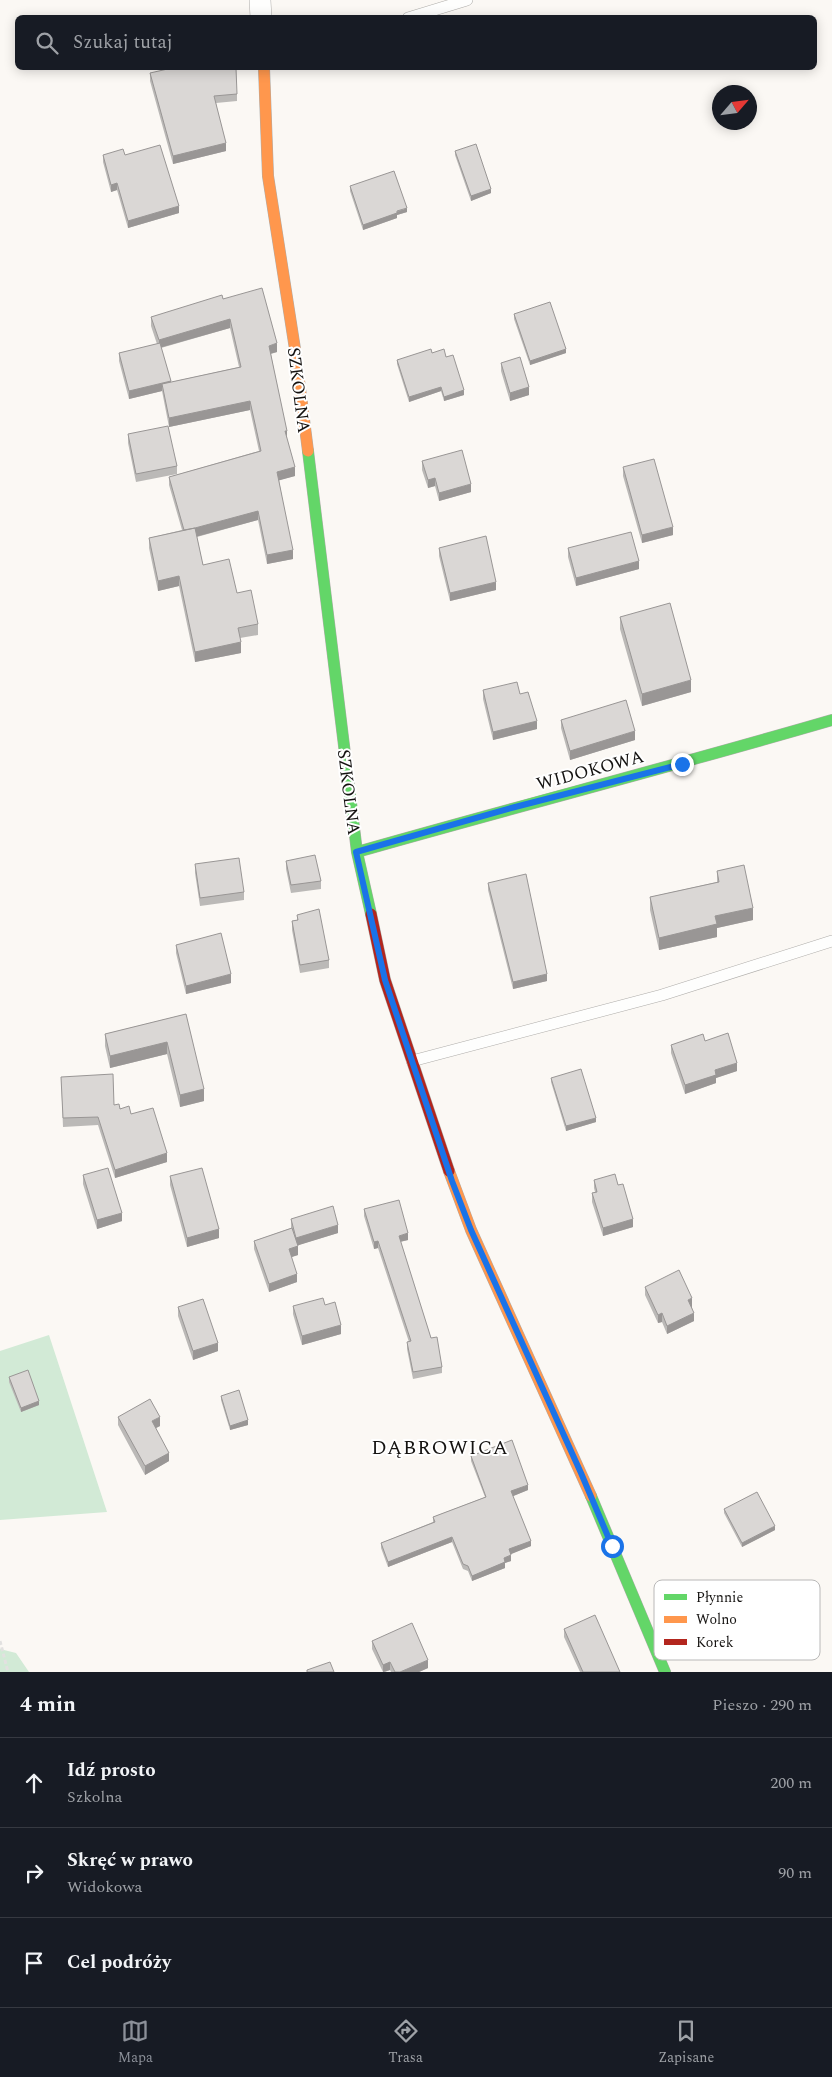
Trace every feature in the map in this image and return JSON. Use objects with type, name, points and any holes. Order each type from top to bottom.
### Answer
[{"type":"street","points":[[260,0],[261,15]]},
{"type":"street","name":"SZKOLNA","points":[[264,70],[268,176],[295,348],[356,852],[385,980],[452,1181],[471,1230],[581,1473],[654,1646]]},
{"type":"street","name":"WIDOKOWA","points":[[356,852],[524,805],[682,764],[832,720]]},
{"type":"street","name":"SZKOLNA","points":[[660,1660],[665,1672]]},
{"type":"lane","points":[[418,15],[467,0]]},
{"type":"lane","points":[[411,1061],[662,995],[832,941]]},
{"type":"path","points":[[0,1640],[8,1672]]},
{"type":"green space","points":[[49,1335],[107,1512],[0,1520],[0,1351]]},
{"type":"green space","points":[[0,1649],[16,1653],[29,1672],[0,1672]]},
{"type":"building","points":[[163,70],[236,70],[237,94],[214,96],[226,143],[173,156],[150,73]]},
{"type":"building","points":[[476,144],[491,189],[471,196],[455,151]]},
{"type":"building","points":[[160,145],[179,206],[128,221],[117,183],[111,185],[103,155],[123,149],[125,155]]},
{"type":"building","points":[[394,171],[407,208],[363,225],[350,186]]},
{"type":"building","points":[[262,288],[277,343],[269,346],[287,431],[285,431],[295,467],[277,472],[293,550],[267,555],[258,511],[184,530],[169,477],[261,451],[250,401],[169,418],[162,384],[241,367],[230,319],[159,340],[151,317],[222,295],[223,299]]},
{"type":"building","points":[[550,302],[566,349],[530,361],[514,314]]},
{"type":"building","points":[[160,343],[171,381],[129,391],[119,353]]},
{"type":"building","points":[[431,349],[432,353],[444,349],[446,357],[453,355],[464,390],[444,397],[441,387],[409,397],[397,360]]},
{"type":"building","points":[[520,357],[529,387],[510,393],[501,363]]},
{"type":"building","points":[[168,426],[177,466],[136,474],[128,434]]},
{"type":"building","points":[[462,450],[471,484],[439,493],[435,478],[428,480],[422,461]]},
{"type":"building","points":[[654,459],[673,527],[642,535],[623,467]]},
{"type":"building","points":[[195,528],[203,565],[229,559],[237,593],[251,590],[258,624],[238,628],[241,642],[195,652],[179,576],[158,581],[149,538]]},
{"type":"building","points":[[631,532],[639,561],[576,578],[568,548]]},
{"type":"building","points":[[486,536],[496,582],[450,593],[439,548]]},
{"type":"building","points":[[670,603],[691,680],[642,694],[620,617]]},
{"type":"building","points":[[517,682],[520,694],[528,692],[537,721],[493,732],[483,690]]},
{"type":"building","points":[[626,700],[635,731],[570,751],[561,720]]},
{"type":"building","points":[[315,855],[321,881],[291,885],[286,861]]},
{"type":"building","points":[[239,858],[244,892],[200,898],[195,864]]},
{"type":"building","points":[[744,865],[753,908],[715,916],[717,924],[659,938],[650,897],[719,882],[717,871]]},
{"type":"building","points":[[526,874],[547,974],[513,982],[488,883]]},
{"type":"building","points":[[319,909],[329,960],[300,965],[292,921],[298,920],[297,915]]},
{"type":"building","points":[[221,933],[231,974],[186,986],[176,945]]},
{"type":"building","points":[[186,1014],[204,1089],[180,1095],[167,1042],[110,1056],[105,1034]]},
{"type":"building","points":[[728,1033],[737,1063],[715,1070],[716,1075],[685,1085],[671,1045],[703,1034],[705,1041]]},
{"type":"building","points":[[581,1069],[596,1118],[566,1126],[551,1078]]},
{"type":"building","points":[[113,1074],[114,1105],[119,1104],[120,1109],[129,1106],[131,1114],[153,1108],[167,1153],[115,1170],[98,1117],[63,1118],[61,1077]]},
{"type":"building","points":[[108,1168],[122,1213],[97,1220],[83,1175]]},
{"type":"building","points":[[202,1168],[219,1229],[187,1238],[170,1176]]},
{"type":"building","points":[[615,1174],[618,1185],[623,1184],[633,1219],[603,1228],[592,1193],[597,1192],[594,1180]]},
{"type":"building","points":[[399,1200],[408,1233],[399,1236],[431,1338],[437,1337],[442,1367],[413,1372],[407,1342],[411,1341],[378,1241],[374,1242],[364,1209]]},
{"type":"building","points":[[333,1206],[338,1225],[296,1238],[291,1219]]},
{"type":"building","points":[[292,1228],[298,1246],[289,1249],[297,1274],[269,1284],[254,1241]]},
{"type":"building","points":[[679,1270],[692,1298],[688,1300],[694,1313],[667,1326],[662,1313],[658,1315],[645,1287]]},
{"type":"building","points":[[323,1298],[325,1305],[335,1302],[341,1325],[302,1336],[293,1306]]},
{"type":"building","points":[[203,1299],[218,1343],[193,1351],[178,1307]]},
{"type":"building","points":[[28,1370],[39,1401],[21,1408],[9,1377]]},
{"type":"building","points":[[239,1390],[248,1420],[230,1426],[221,1396]]},
{"type":"building","points":[[150,1399],[160,1417],[152,1421],[169,1453],[145,1466],[118,1417]]},
{"type":"building","points":[[512,1440],[528,1485],[511,1491],[531,1541],[509,1549],[511,1555],[504,1558],[505,1562],[472,1576],[468,1566],[463,1564],[452,1537],[388,1562],[381,1543],[435,1522],[433,1517],[486,1497],[471,1456]]},
{"type":"building","points":[[757,1492],[775,1526],[742,1543],[724,1509]]},
{"type":"building","points":[[595,1615],[620,1672],[583,1672],[564,1629]]},
{"type":"building","points":[[412,1623],[428,1660],[400,1672],[395,1672],[390,1662],[383,1665],[372,1641]]},
{"type":"building","points":[[330,1662],[334,1672],[307,1672],[307,1670]]},
{"type":"traffic: fast","points":[[308,451],[357,852],[371,914]]},
{"type":"traffic: fast","points":[[357,852],[832,720]]},
{"type":"traffic: fast","points":[[591,1496],[654,1646]]},
{"type":"traffic: fast","points":[[660,1660],[665,1672]]},
{"type":"traffic: slow","points":[[264,70],[268,176],[295,349],[308,451]]},
{"type":"traffic: slow","points":[[449,1171],[471,1230],[591,1496]]},
{"type":"traffic: jam","points":[[371,914],[385,980],[449,1171]]},
{"type":"district","name":"DĄBROWICA","points":[[440,1447]]},
{"type":"route","points":[[612,1546],[471,1230],[452,1181],[385,980],[356,852],[515,807],[682,764]]}]
